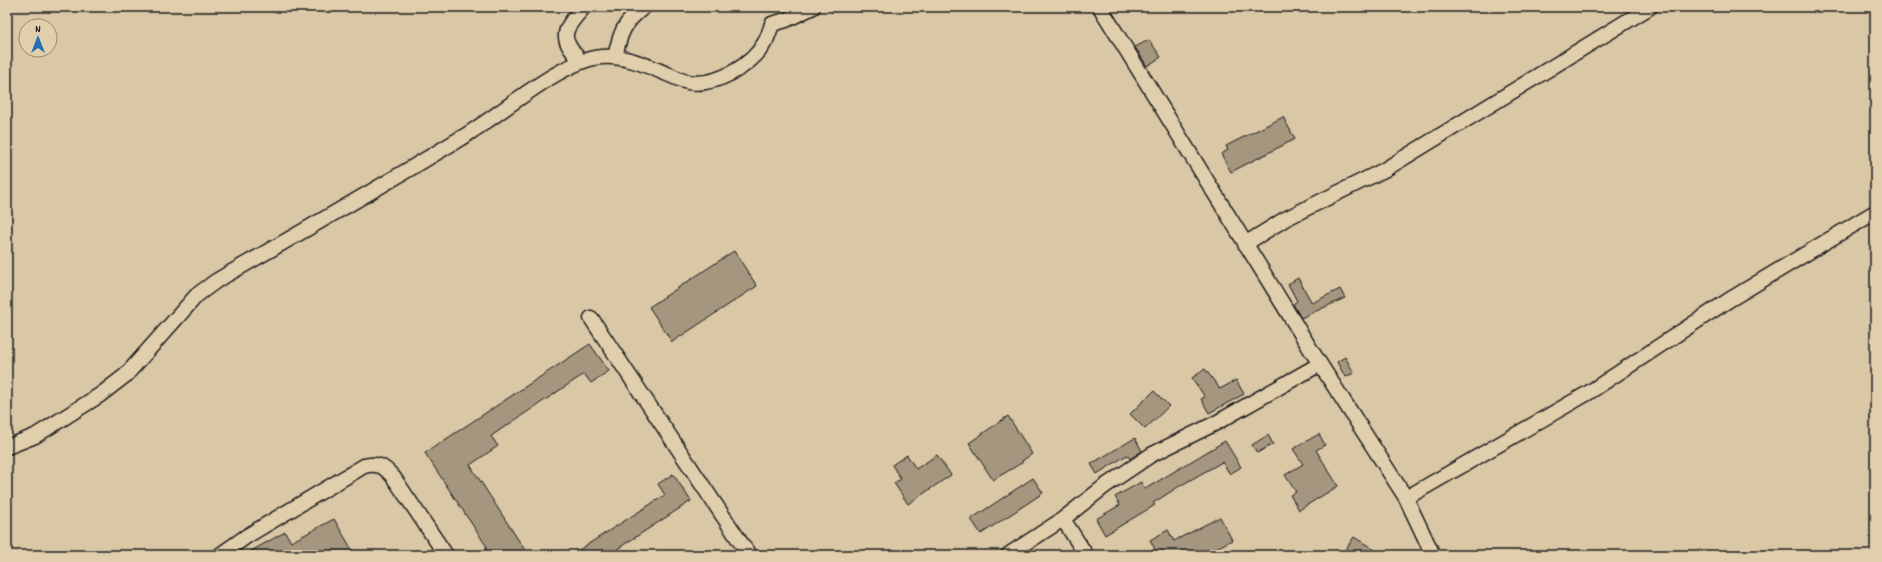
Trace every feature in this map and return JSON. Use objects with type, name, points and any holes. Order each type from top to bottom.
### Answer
[{"type":"street","points":[[581,61],[569,49],[565,36],[569,23],[584,7]]},
{"type":"street","points":[[615,57],[620,35],[624,26],[644,7]]},
{"type":"street","points":[[7,448],[35,436],[100,395],[126,376],[197,295],[216,281],[463,138],[557,73],[581,61],[599,57],[615,57],[647,65],[687,82],[714,80],[727,76],[744,65],[764,44],[772,24],[786,20],[799,12],[812,7]]},
{"type":"street","points":[[1100,7],[1245,244],[1406,498],[1433,555]]},
{"type":"street","points":[[1245,244],[1285,219],[1384,170],[1650,7]]},
{"type":"street","points":[[1406,498],[1588,393],[1729,300],[1875,212]]},
{"type":"street","points":[[590,318],[748,555]]},
{"type":"street","points":[[1008,555],[1063,519],[1105,486],[1150,455],[1216,423],[1320,364]]},
{"type":"street","points":[[220,555],[247,536],[364,466],[375,464],[388,470],[446,555]]},
{"type":"street","points":[[1063,519],[1086,555]]},
{"type":"building","points":[[1149,40],[1161,57],[1147,66],[1135,47]]},
{"type":"building","points":[[1283,117],[1295,139],[1231,172],[1221,154],[1228,150],[1226,146]]},
{"type":"building","points":[[734,251],[757,286],[672,342],[649,307]]},
{"type":"building","points":[[1298,278],[1312,303],[1340,289],[1345,298],[1301,318],[1293,304],[1297,301],[1288,284]]},
{"type":"building","points":[[590,344],[609,371],[591,383],[584,374],[491,436],[498,446],[470,465],[528,555],[490,555],[485,548],[487,547],[425,453]]},
{"type":"building","points":[[1345,357],[1354,373],[1345,377],[1337,362]]},
{"type":"building","points":[[1205,369],[1220,389],[1236,380],[1244,394],[1209,413],[1201,399],[1205,397],[1192,378]]},
{"type":"building","points":[[1154,391],[1169,406],[1145,429],[1130,414]]},
{"type":"building","points":[[1008,416],[1032,454],[1022,461],[1023,462],[993,480],[969,443]]},
{"type":"building","points":[[1319,434],[1325,445],[1316,450],[1338,486],[1299,510],[1290,495],[1296,492],[1285,475],[1303,464],[1293,449]]},
{"type":"building","points":[[1268,435],[1273,444],[1257,453],[1252,445]]},
{"type":"building","points":[[1135,438],[1142,451],[1130,459],[1127,455],[1097,474],[1091,464]]},
{"type":"building","points":[[1225,441],[1241,467],[1230,474],[1222,462],[1178,487],[1153,503],[1155,505],[1105,535],[1096,519],[1120,505],[1115,497],[1141,482],[1145,489]]},
{"type":"building","points":[[907,455],[916,469],[937,455],[951,475],[908,504],[894,483],[901,479],[892,465]]},
{"type":"building","points":[[673,474],[691,501],[608,555],[571,555],[665,495],[658,484]]},
{"type":"building","points":[[1033,478],[1043,493],[981,534],[971,519]]},
{"type":"building","points":[[1220,517],[1232,540],[1203,555],[1158,555],[1150,540],[1168,530],[1174,541]]},
{"type":"building","points":[[334,519],[355,555],[244,555],[285,532],[291,542]]},
{"type":"building","points":[[1354,537],[1383,555],[1342,555]]}]
